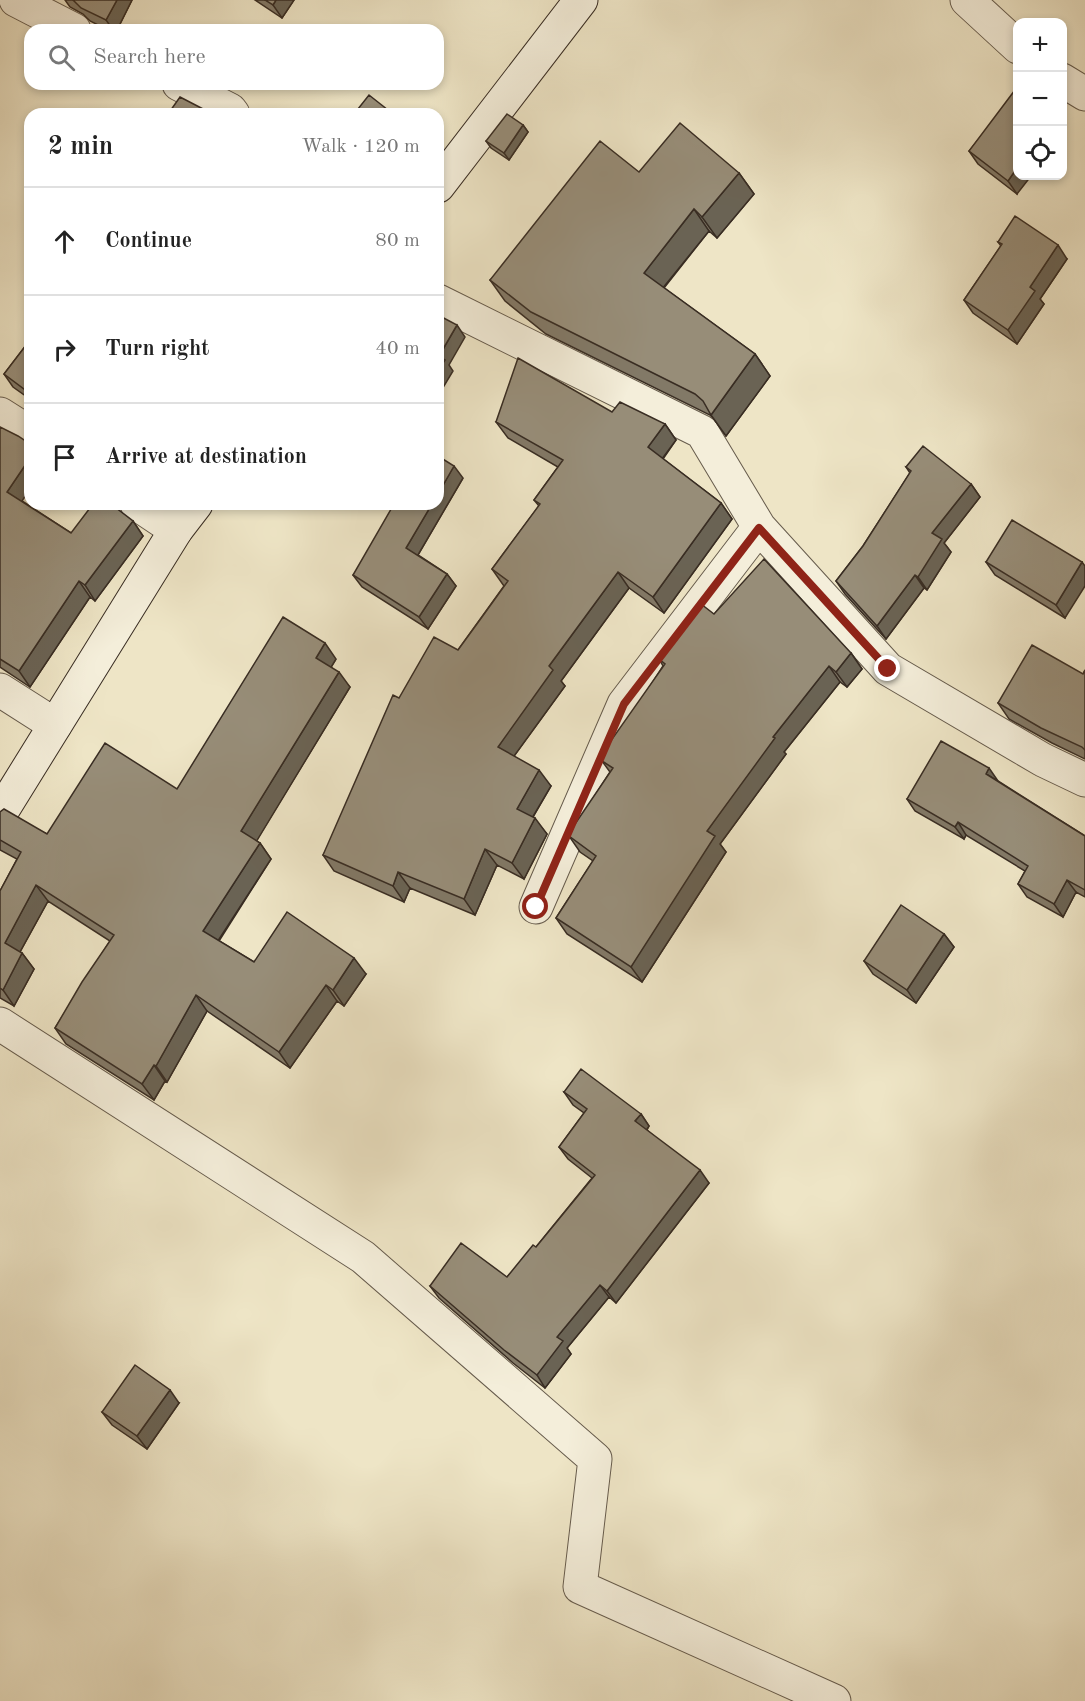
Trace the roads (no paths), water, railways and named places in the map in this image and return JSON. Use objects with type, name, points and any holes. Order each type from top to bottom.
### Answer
[{"type":"street","points":[[16,0],[62,24]]},
{"type":"street","points":[[444,178],[581,0]]},
{"type":"street","points":[[967,0],[1013,43]]},
{"type":"street","points":[[1067,83],[1085,94]]},
{"type":"street","points":[[190,90],[222,108]]},
{"type":"street","points":[[444,304],[702,432],[759,528],[888,669],[1043,760],[1085,780]]},
{"type":"street","points":[[0,414],[24,430]]},
{"type":"street","points":[[146,510],[176,530]]},
{"type":"street","points":[[0,814],[176,530],[191,510]]},
{"type":"street","points":[[536,907],[624,704],[759,528]]},
{"type":"street","points":[[0,690],[55,725]]},
{"type":"street","points":[[0,1024],[363,1257],[595,1459],[580,1587],[834,1701]]}]
